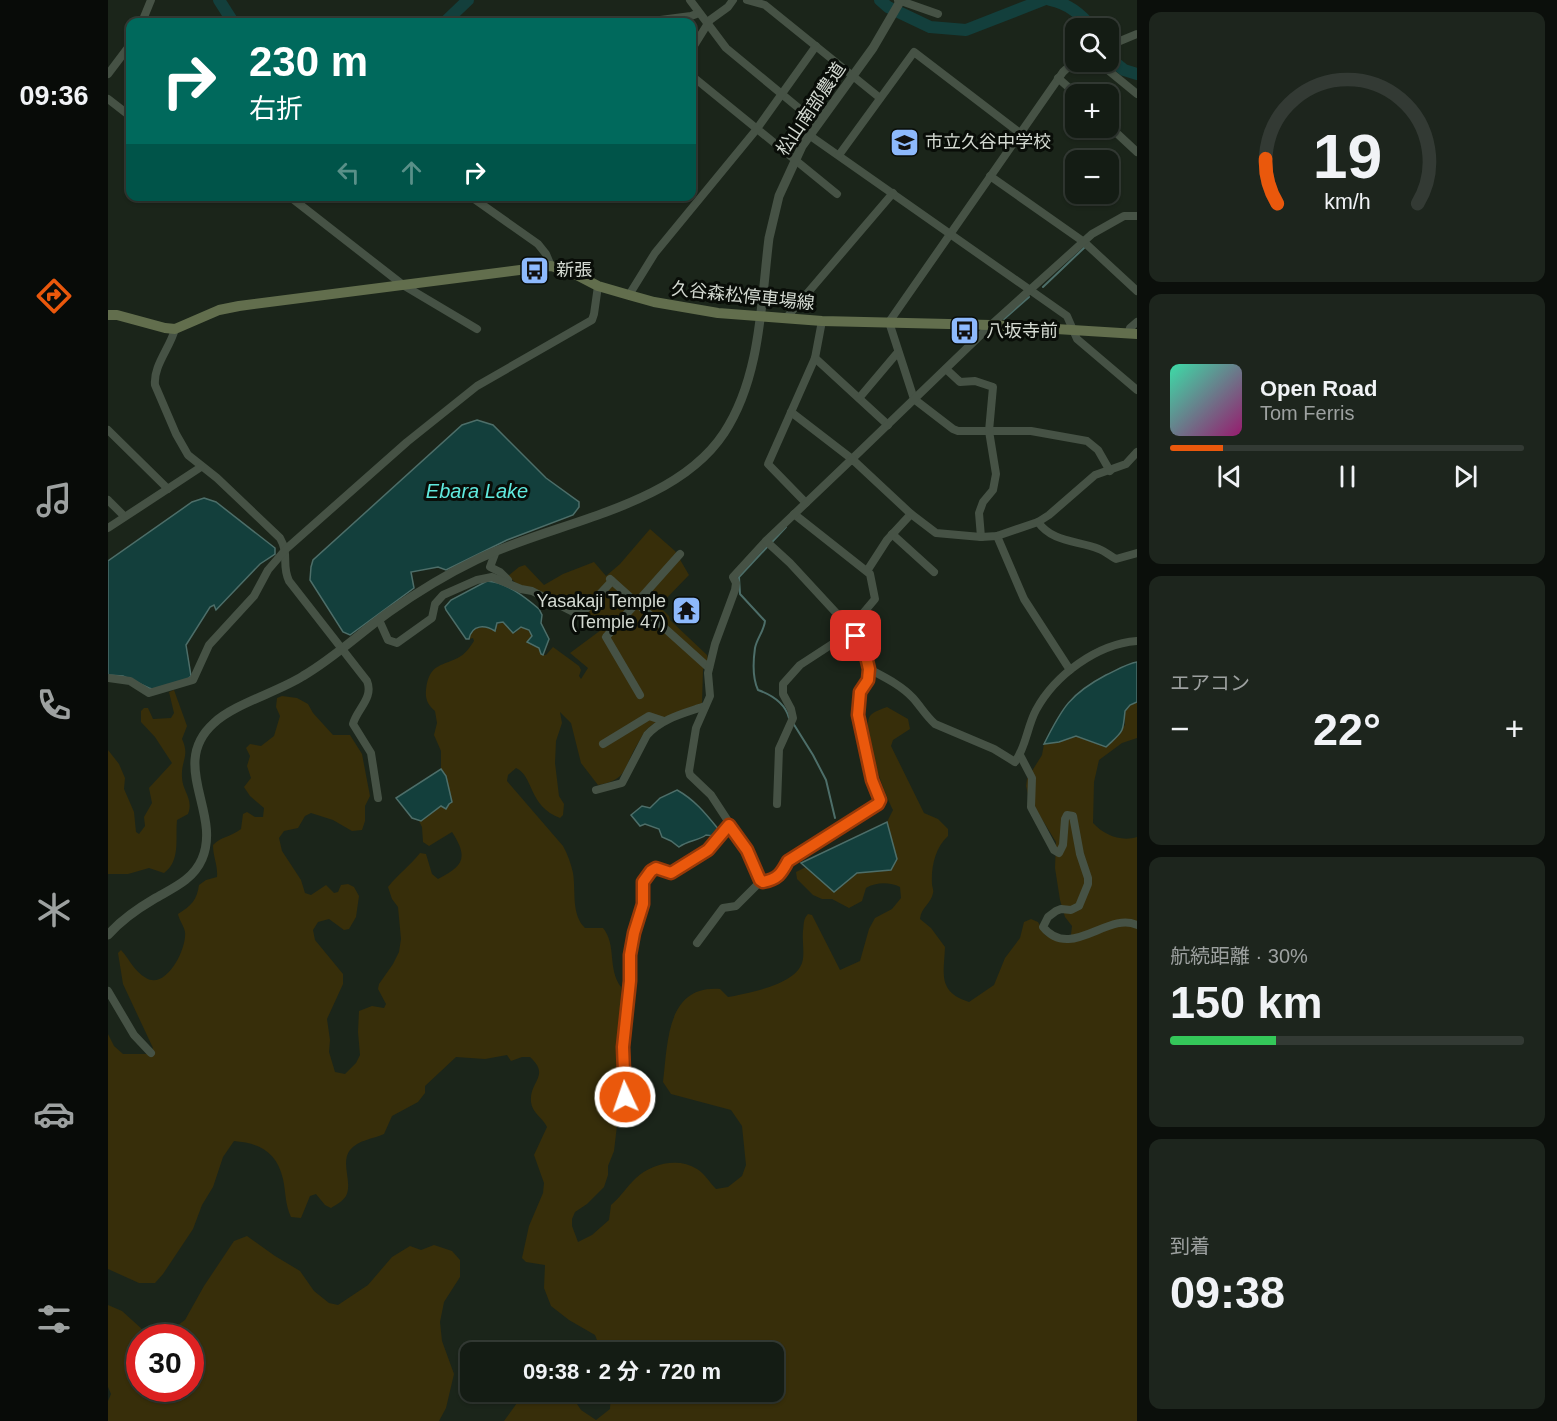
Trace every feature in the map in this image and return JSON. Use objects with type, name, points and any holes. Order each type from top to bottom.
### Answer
[{"type":"main road","name":"久谷森松停車場線","points":[[175,329],[219,310],[239,306],[551,267],[571,272],[598,286],[654,302],[718,313],[822,321],[991,325],[1133,334]]},
{"type":"main road","points":[[108,315],[117,315],[175,329]]},
{"type":"street","points":[[144,18],[151,0]]},
{"type":"street","points":[[690,0],[707,25],[738,59],[818,124]]},
{"type":"street","points":[[696,43],[713,17],[728,7],[733,0]]},
{"type":"street","points":[[747,0],[765,5],[880,98]]},
{"type":"street","points":[[900,0],[916,4],[938,15]]},
{"type":"street","name":"松山南部農道","points":[[108,935],[112,924],[184,882],[202,860],[207,842],[206,828],[195,778],[194,761],[197,746],[207,729],[224,716],[323,664],[423,589],[496,551],[644,496],[692,467],[721,437],[732,421],[752,366],[772,218],[783,186],[794,160],[809,135],[883,33],[900,0]]},
{"type":"street","points":[[676,18],[699,13]]},
{"type":"street","points":[[1119,41],[1137,34]]},
{"type":"street","points":[[629,295],[655,253],[756,130],[816,46]]},
{"type":"street","points":[[108,74],[126,50]]},
{"type":"street","points":[[838,155],[914,52],[1020,134]]},
{"type":"street","points":[[1065,71],[888,322],[914,399],[953,429],[1031,431],[1087,441],[1098,450],[1110,471]]},
{"type":"street","points":[[1110,72],[1137,94]]},
{"type":"street","points":[[1058,78],[1065,84]]},
{"type":"street","points":[[696,79],[837,194]]},
{"type":"street","points":[[108,99],[126,113]]},
{"type":"street","points":[[809,135],[1067,316],[1077,339],[1137,390]]},
{"type":"street","points":[[1119,135],[1137,152]]},
{"type":"street","points":[[990,176],[1084,242],[1137,291]]},
{"type":"street","points":[[787,317],[892,193]]},
{"type":"street","points":[[295,201],[403,285],[477,329]]},
{"type":"street","points":[[477,201],[538,244],[546,254],[551,267]]},
{"type":"street","points":[[763,882],[747,850],[711,795],[690,775],[689,771],[696,728],[710,696],[709,668],[715,644],[735,590],[736,583],[733,577],[766,541],[991,325],[1033,290],[1092,234],[1124,216],[1137,216]]},
{"type":"street","points":[[108,678],[130,681],[149,693],[193,680],[209,645],[254,596],[268,570],[286,549],[407,442],[477,386],[592,320],[598,286]]},
{"type":"street","points":[[806,503],[768,464],[815,358],[822,321]]},
{"type":"street","points":[[1133,334],[1130,328],[1137,322]]},
{"type":"street","points":[[175,329],[167,352],[155,372],[155,385],[188,455],[217,478],[280,538],[286,549],[285,573],[289,581],[368,681],[370,688],[353,724],[371,753],[378,798]]},
{"type":"street","points":[[860,397],[898,352]]},
{"type":"street","points":[[815,358],[888,425]]},
{"type":"street","points":[[946,369],[960,382],[975,381],[993,387],[989,431],[996,474],[993,490],[983,502],[979,513],[981,537]]},
{"type":"street","points":[[791,412],[852,459],[911,514],[936,533],[997,536],[1038,522],[1095,475],[1126,464],[1137,452]]},
{"type":"street","points":[[108,430],[168,489]]},
{"type":"street","points":[[108,528],[201,467]]},
{"type":"street","points":[[108,500],[124,516]]},
{"type":"street","points":[[777,804],[779,749],[792,720],[792,709],[783,694],[783,684],[800,665],[831,646],[851,629],[874,599],[870,574],[794,514]]},
{"type":"street","points":[[867,571],[892,534],[911,514]]},
{"type":"street","points":[[1038,522],[1042,528],[1057,537],[1098,548],[1116,559],[1137,553]]},
{"type":"street","points":[[892,534],[934,572]]},
{"type":"street","points":[[997,536],[1024,598],[1070,670]]},
{"type":"street","points":[[697,944],[719,911],[736,906],[763,882],[782,874],[788,861],[878,804],[880,800],[872,780],[858,715],[860,692],[868,680],[869,669],[864,648],[851,629],[790,562],[766,541]]},
{"type":"street","points":[[496,551],[490,567],[500,572],[514,586]]},
{"type":"street","points":[[640,695],[606,637],[680,554]]},
{"type":"street","points":[[379,620],[388,640],[397,643],[432,618],[435,604],[443,594],[485,577],[498,578],[521,589],[532,591],[575,613],[586,609],[611,580],[709,668]]},
{"type":"street","points":[[869,669],[896,685],[912,698],[935,724],[994,749],[1015,762],[1020,755],[1036,711],[1051,690],[1070,670],[1100,651],[1114,645],[1137,641]]},
{"type":"street","points":[[596,790],[622,783],[647,735],[664,721],[705,706]]},
{"type":"street","points":[[603,744],[649,716],[664,721]]},
{"type":"street","points":[[1020,755],[1032,778],[1031,807],[1054,850],[1059,853],[1063,845],[1066,815],[1073,816],[1080,854],[1088,878],[1086,891],[1078,906],[1071,910],[1056,911],[1048,917],[1043,927],[1050,933],[1067,939],[1088,935],[1114,924],[1133,923],[1137,925]]},
{"type":"street","points":[[625,1097],[623,1047],[630,981],[630,955],[643,904],[643,882],[656,868],[671,873],[708,850],[729,825]]},
{"type":"street","points":[[108,991],[134,1035],[151,1053]]},
{"type":"shaded area","points":[[650,529],[675,551],[689,575],[659,606],[670,620],[707,655],[708,659],[703,670],[702,703],[653,724],[644,733],[624,772],[615,780],[598,785],[581,763],[571,723],[560,712],[562,723],[556,741],[555,763],[559,796],[564,804],[563,815],[560,818],[542,806],[522,772],[516,768],[508,775],[507,781],[563,846],[573,873],[578,916],[585,928],[603,928],[610,942],[614,972],[621,987],[620,1100],[614,1151],[604,1187],[575,1212],[572,1219],[578,1242],[592,1235],[609,1220],[611,1205],[633,1181],[649,1169],[673,1163],[690,1165],[702,1173],[716,1189],[728,1187],[742,1176],[746,1165],[742,1126],[731,1110],[671,1094],[663,1082],[666,1050],[673,1019],[689,996],[702,990],[720,989],[728,997],[770,987],[790,977],[798,971],[802,963],[804,924],[808,914],[812,915],[840,970],[860,961],[869,929],[875,918],[892,909],[901,898],[900,887],[883,883],[866,888],[862,901],[849,908],[832,899],[822,899],[813,895],[797,879],[796,872],[806,867],[834,892],[857,873],[891,870],[897,859],[887,822],[893,810],[875,763],[868,735],[868,724],[872,714],[887,707],[908,719],[910,729],[893,740],[891,746],[924,813],[938,819],[948,829],[948,836],[940,846],[933,865],[932,897],[922,911],[920,919],[931,928],[945,947],[944,973],[947,987],[959,998],[969,1002],[994,985],[1005,958],[1020,938],[1024,922],[1031,919],[1038,922],[1045,935],[1070,943],[1072,926],[1065,917],[1060,900],[1055,868],[1056,842],[1029,798],[1026,786],[1027,779],[1042,755],[1044,744],[1080,737],[1087,738],[1103,747],[1125,725],[1125,711],[1137,702],[1137,738],[1122,743],[1099,760],[1094,782],[1093,823],[1102,831],[1113,836],[1125,839],[1137,837],[1137,1421],[504,1421],[517,1402],[576,1402],[581,1410],[596,1420],[610,1409],[610,1402],[784,1402],[784,1342],[598,1342],[595,1335],[551,1306],[544,1288],[545,1265],[526,1262],[522,1258],[529,1226],[543,1193],[544,1183],[534,1155],[547,1127],[535,1112],[531,1102],[539,1069],[530,1057],[511,1061],[507,1055],[485,1059],[456,1057],[425,1086],[425,1093],[418,1102],[392,1116],[384,1134],[361,1142],[350,1150],[346,1161],[348,1191],[343,1200],[331,1208],[325,1205],[316,1194],[310,1196],[301,1218],[291,1217],[283,1179],[271,1156],[259,1147],[234,1141],[223,1157],[213,1187],[202,1205],[193,1229],[155,1283],[139,1283],[108,1269],[108,1034],[114,1046],[123,1054],[148,1054],[153,1048],[123,984],[118,953],[121,950],[138,972],[154,980],[161,978],[174,966],[185,939],[185,932],[178,914],[193,902],[199,885],[217,877],[213,845],[241,829],[243,814],[247,812],[255,817],[263,817],[264,808],[250,796],[244,787],[251,778],[247,766],[250,756],[246,748],[250,744],[261,746],[274,736],[280,716],[276,707],[277,698],[282,696],[297,698],[308,704],[333,735],[350,735],[362,754],[370,796],[365,806],[365,821],[362,830],[352,831],[333,820],[311,813],[305,816],[298,828],[284,831],[279,838],[282,851],[301,880],[305,893],[311,895],[326,885],[334,893],[338,892],[341,885],[348,884],[354,887],[359,896],[356,917],[349,929],[344,930],[329,919],[318,922],[313,930],[315,940],[343,974],[343,984],[327,1019],[329,1052],[335,1072],[345,1074],[356,1063],[360,1055],[359,1011],[372,1006],[384,1008],[386,1004],[378,989],[379,984],[399,952],[401,939],[398,907],[388,887],[420,853],[426,854],[432,874],[438,879],[453,870],[461,860],[460,848],[452,832],[429,846],[423,842],[422,827],[419,821],[441,806],[446,809],[452,799],[441,769],[441,751],[434,735],[437,723],[435,711],[426,696],[430,674],[467,651],[474,641],[473,638],[469,639],[473,630],[480,627],[497,630],[495,626],[503,622],[515,633],[521,627],[529,630],[532,636],[531,645],[539,648],[543,655],[546,655],[553,647],[579,666],[581,679],[588,668],[570,653],[601,630],[593,621],[517,584],[508,576],[525,565],[544,585],[563,574],[594,562],[606,576],[620,564]]},
{"type":"shaded area","points":[[174,690],[187,726],[182,739],[185,754],[182,777],[190,804],[188,814],[177,820],[173,862],[164,873],[149,868],[128,874],[108,874],[108,750],[119,764],[125,778],[124,789],[134,812],[136,832],[139,834],[145,826],[144,817],[152,803],[149,788],[172,763],[155,737],[141,722],[141,711],[148,708],[153,719],[171,718],[174,713],[169,692]]},
{"type":"shaded area","points":[[247,1236],[300,1271],[314,1291],[329,1303],[338,1305],[368,1285],[392,1257],[410,1246],[421,1250],[434,1245],[452,1251],[460,1260],[460,1277],[444,1302],[440,1322],[442,1341],[454,1374],[446,1408],[439,1421],[108,1421],[108,1401],[111,1394],[108,1387],[108,1305],[122,1311],[136,1324],[126,1324],[126,1402],[204,1402],[204,1324],[179,1324],[185,1320],[234,1241]]},
{"type":"water","name":"Ebara Lake","points":[[477,420],[493,425],[546,478],[579,502],[579,507],[573,515],[507,540],[446,570],[438,567],[411,572],[414,588],[350,635],[343,632],[310,580],[313,560],[462,425]]},
{"type":"water","points":[[204,498],[216,502],[275,548],[275,554],[260,564],[216,610],[214,605],[210,607],[186,645],[191,676],[187,680],[155,690],[123,676],[108,675],[108,561],[192,502]]},
{"type":"water","points":[[487,581],[508,587],[539,609],[542,615],[541,623],[549,639],[543,655],[539,648],[527,642],[532,636],[529,630],[521,627],[513,633],[503,622],[497,623],[495,631],[483,627],[476,628],[469,639],[466,639],[445,607],[451,600]]},
{"type":"water","points":[[1137,662],[1137,702],[1125,711],[1121,732],[1106,747],[1076,736],[1044,744],[1062,711],[1075,696],[1106,675]]},
{"type":"water","points":[[441,769],[446,776],[452,802],[446,809],[441,806],[421,821],[412,818],[396,798]]},
{"type":"water","points":[[677,790],[695,803],[719,830],[714,836],[706,835],[679,847],[662,837],[659,829],[645,824],[640,826],[631,815],[642,806],[650,808],[660,798]]},
{"type":"water","points":[[887,822],[897,859],[891,870],[857,873],[834,892],[801,863]]},
{"type":"waterway","points":[[219,0],[230,18]]},
{"type":"waterway","points":[[449,18],[468,0]]},
{"type":"waterway","points":[[880,0],[888,7],[930,27],[966,30],[1043,0]]},
{"type":"waterway","points":[[1050,0],[1063,4],[1083,18]]},
{"type":"waterway","points":[[1119,66],[1137,74]]},
{"type":"waterway","points":[[1043,287],[1085,247]]},
{"type":"waterway","points":[[1004,319],[1029,297]]},
{"type":"waterway","points":[[772,542],[786,527]]},
{"type":"waterway","points":[[768,546],[739,577],[740,594],[765,621],[754,653],[756,685],[758,690],[777,700],[789,718]]},
{"type":"waterway","points":[[793,723],[826,780],[835,818]]},
{"type":"place","name":"市立久谷中学校","points":[[904,142]]},
{"type":"place","name":"新張","points":[[535,270]]},
{"type":"place","name":"八坂寺前","points":[[965,331]]},
{"type":"place","name":"Yasakaji Temple (Temple 47)","points":[[687,611]]},
{"type":"route","points":[[625,1097],[623,1047],[630,981],[630,955],[643,904],[643,882],[647,875],[656,868],[671,873],[680,868],[708,850],[729,825],[747,850],[760,880],[770,881],[782,874],[788,861],[878,804],[880,800],[872,780],[858,715],[860,692],[868,680],[869,669],[864,648],[856,636]]}]
